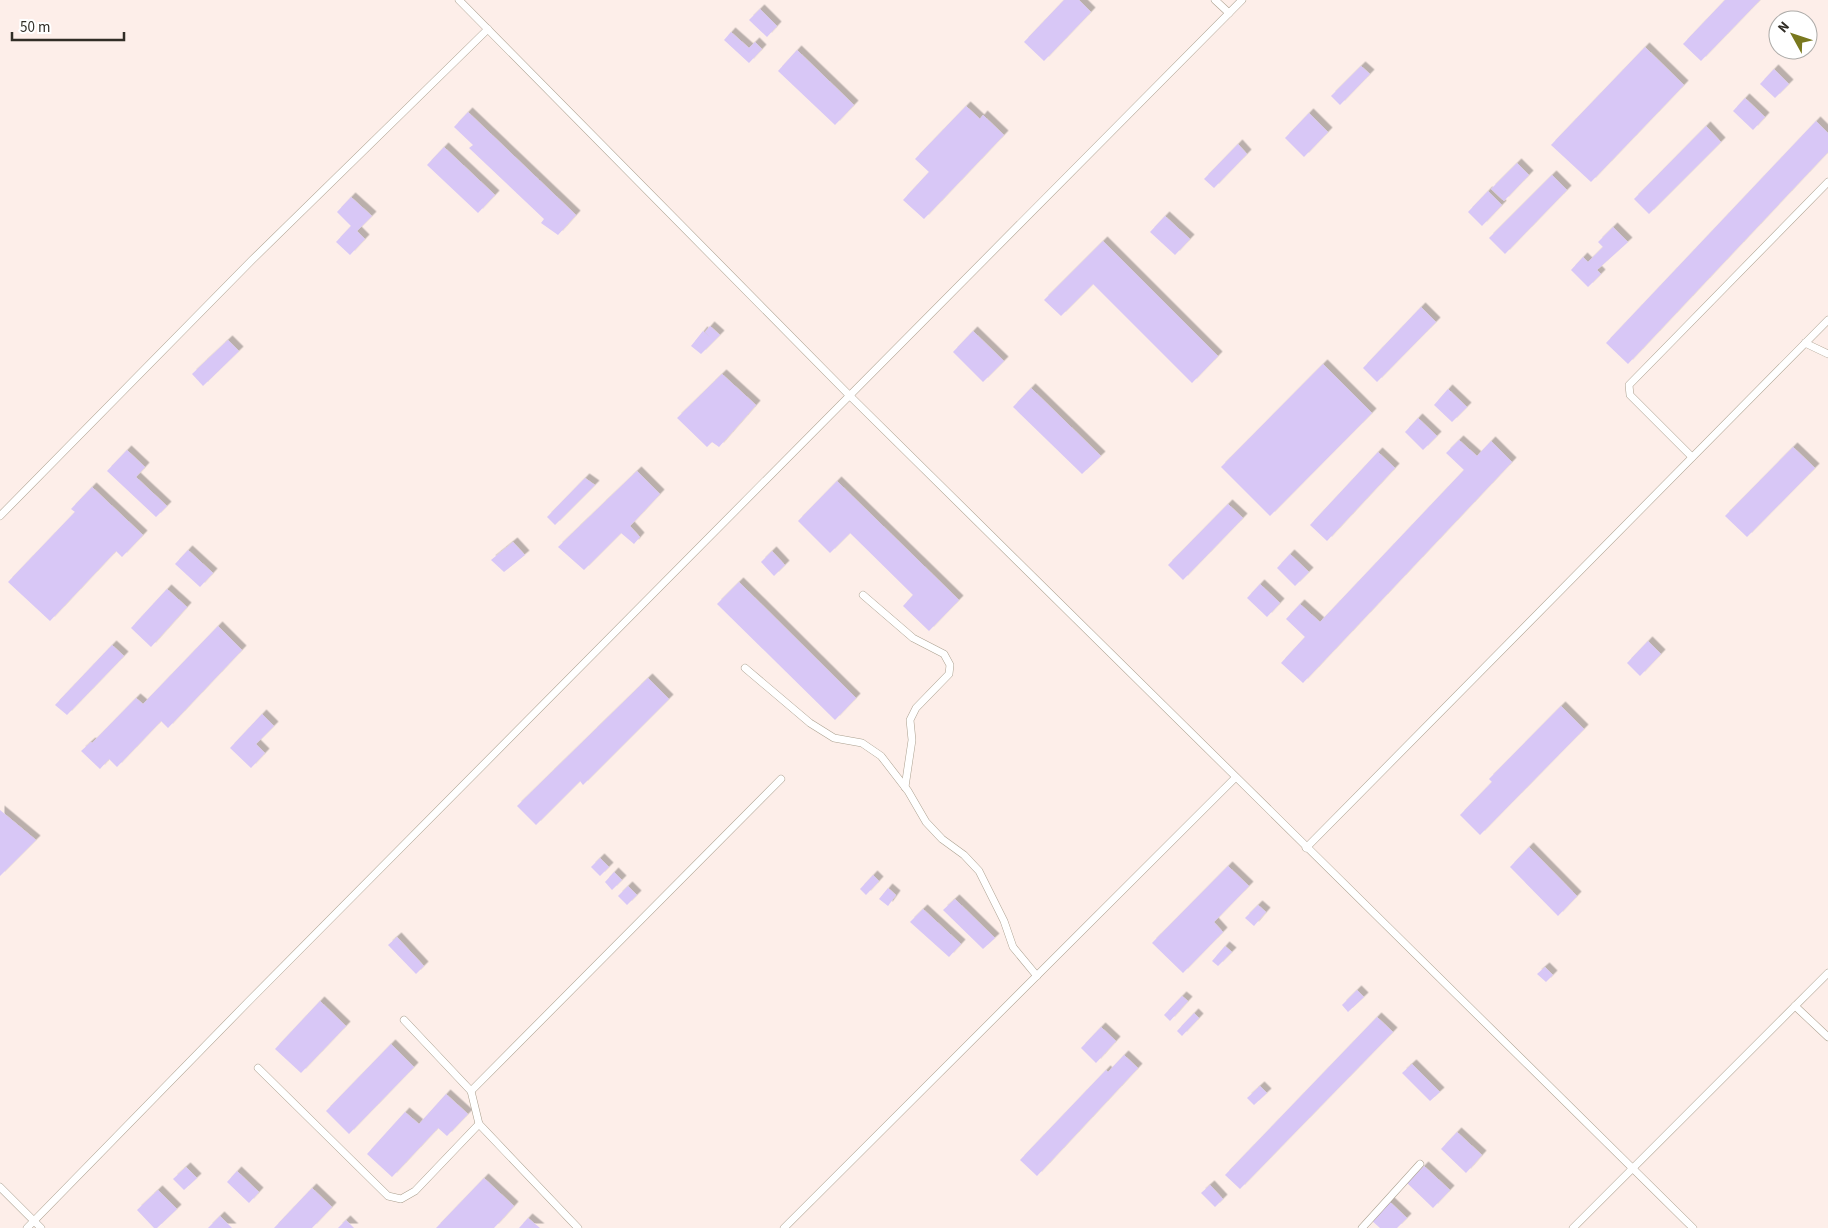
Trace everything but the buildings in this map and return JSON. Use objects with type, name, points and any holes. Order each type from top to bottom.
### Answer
[{"type":"lane","points":[[459,0],[850,396],[1693,1228]]},
{"type":"lane","points":[[1216,0],[1229,14]]},
{"type":"lane","points":[[27,1228],[254,996],[1242,0]]},
{"type":"lane","points":[[0,516],[259,253],[488,29]]},
{"type":"lane","points":[[1692,457],[1630,395],[1629,385],[1828,182]]},
{"type":"lane","points":[[1306,848],[1828,320]]},
{"type":"lane","points":[[1805,343],[1828,354]]},
{"type":"lane","points":[[863,595],[913,638],[944,654],[950,665],[948,674],[916,708],[910,720],[912,740],[905,787]]},
{"type":"lane","points":[[745,668],[810,723],[834,738],[862,743],[882,756],[905,787],[926,822],[942,839],[964,855],[979,871],[1004,921],[1013,947],[1037,976]]},
{"type":"lane","points":[[784,1228],[1235,778]]},
{"type":"lane","points":[[471,1091],[781,779]]},
{"type":"lane","points":[[1572,1228],[1828,974]]},
{"type":"lane","points":[[1795,1006],[1828,1037]]},
{"type":"lane","points":[[404,1020],[471,1091],[479,1124],[578,1228]]},
{"type":"lane","points":[[258,1068],[388,1196],[401,1199],[416,1191],[479,1124]]},
{"type":"lane","points":[[1362,1228],[1420,1164]]},
{"type":"lane","points":[[0,1187],[41,1228]]},
{"type":"shaded area","points":[[0,0],[1828,0],[1828,1228],[0,1228]]}]
